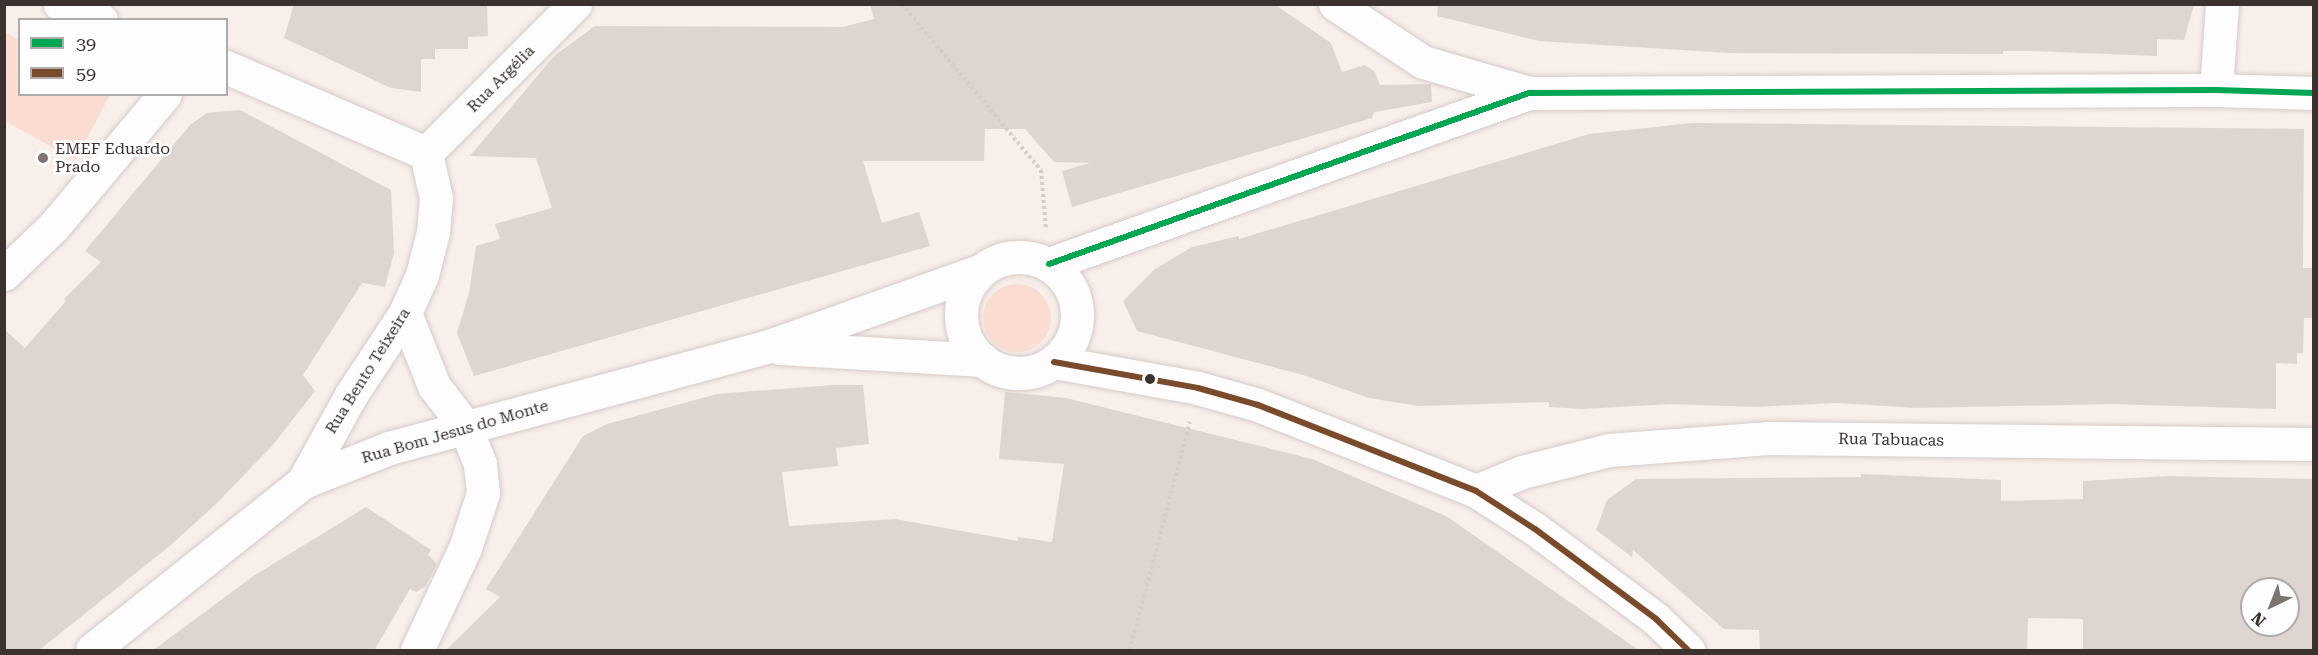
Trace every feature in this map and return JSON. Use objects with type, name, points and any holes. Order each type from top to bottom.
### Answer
[{"type":"street","points":[[60,4],[96,18]]},
{"type":"street","name":"Rua Argélia","points":[[426,153],[575,4]]},
{"type":"street","points":[[1335,4],[1423,62],[1529,93],[2216,90],[2313,93]]},
{"type":"street","points":[[2216,90],[2222,4]]},
{"type":"street","points":[[228,68],[426,153]]},
{"type":"street","points":[[1049,264],[1529,93]]},
{"type":"street","points":[[4,274],[54,226],[163,96]]},
{"type":"street","name":"Rua Bento Teixeira","points":[[303,482],[351,396],[405,313],[422,275],[433,232],[436,198],[426,153]]},
{"type":"street","points":[[1054,363],[1074,336],[1078,320],[1072,288],[1049,264],[1017,256],[997,260],[980,271],[968,287],[962,306],[962,326],[969,345],[982,360],[1000,370],[1020,374],[1054,363],[1198,388],[1258,405],[1476,491],[1535,529],[1647,612],[1688,651]]},
{"type":"street","name":"Rua Bom Jesus do Monte","points":[[92,651],[303,482],[388,448],[766,348],[980,271]]},
{"type":"street","points":[[405,313],[434,386],[465,426],[480,464],[483,493],[465,548],[417,651]]},
{"type":"street","name":"Rua Bom Jesus do Monte","points":[[766,348],[982,360]]},
{"type":"street","name":"Rua Tabuacas","points":[[1476,491],[1522,472],[1609,450],[1769,438],[2313,444]]},
{"type":"path","points":[[902,4],[1041,170],[1049,264]]},
{"type":"path","points":[[1130,651],[1198,388]]},
{"type":"shaded area","points":[[4,32],[18,39],[18,96],[109,96],[75,160],[5,121]]},
{"type":"shaded area","points":[[1017,284],[1030,286],[1041,294],[1049,305],[1051,318],[1049,331],[1041,342],[1030,350],[1017,352],[1004,350],[993,342],[985,331],[983,318],[985,305],[993,294],[1004,286]]},
{"type":"building","points":[[294,4],[487,4],[488,36],[468,37],[468,49],[435,49],[435,59],[421,59],[421,92],[391,88],[284,38]]},
{"type":"building","points":[[870,4],[1274,4],[1331,43],[1342,72],[1365,65],[1375,72],[1380,85],[1431,84],[1432,102],[1374,112],[1372,118],[1072,207],[1062,171],[1090,163],[1054,162],[1025,129],[985,129],[984,161],[863,161],[882,223],[919,212],[930,246],[474,376],[457,333],[469,293],[476,246],[500,239],[495,224],[552,208],[536,158],[470,156],[554,56],[595,26],[843,27],[874,19]]},
{"type":"building","points":[[1438,4],[2194,5],[2184,40],[2157,39],[2157,56],[2030,51],[2003,51],[2003,54],[1729,53],[1539,41],[1437,16]]},
{"type":"building","points":[[240,110],[391,190],[394,253],[385,287],[362,283],[303,375],[315,391],[272,446],[217,503],[171,545],[38,651],[4,651],[4,329],[25,348],[66,301],[64,299],[101,262],[85,251],[190,125],[207,113]]},
{"type":"building","points":[[1692,123],[2304,129],[2303,268],[2313,268],[2313,318],[2304,318],[2303,353],[2297,353],[2297,364],[2276,363],[2276,409],[2111,404],[1917,408],[1837,403],[1754,407],[1671,404],[1583,409],[1549,407],[1549,402],[1418,406],[1369,398],[1303,375],[1137,331],[1123,301],[1155,269],[1192,247],[1239,236],[1239,239],[1589,134]]},
{"type":"building","points":[[833,385],[863,385],[869,444],[836,448],[838,466],[782,472],[789,526],[895,519],[1018,541],[1018,537],[1052,542],[1064,464],[999,459],[1005,392],[1066,398],[1312,459],[1446,516],[1640,651],[445,651],[500,597],[486,589],[583,436],[607,424],[717,394]]},
{"type":"building","points":[[1861,474],[2001,480],[2001,501],[2083,499],[2083,481],[2167,476],[2313,479],[2313,651],[2083,651],[2083,619],[2028,618],[2027,651],[1760,651],[1759,630],[1724,629],[1633,550],[1632,557],[1596,530],[1607,500],[1636,479],[1861,477]]},
{"type":"building","points":[[366,507],[431,550],[428,555],[437,564],[426,586],[416,592],[410,589],[374,651],[152,651],[252,577]]},
{"type":"transit line","name":"39","points":[[1049,264],[1529,93],[2216,90],[2314,93]]},
{"type":"transit line","name":"59","points":[[1054,362],[1198,388],[1258,405],[1476,491],[1535,529],[1656,619],[1688,650]]},
{"type":"place","name":"EMEF Eduardo Prado","points":[[43,158]]}]
